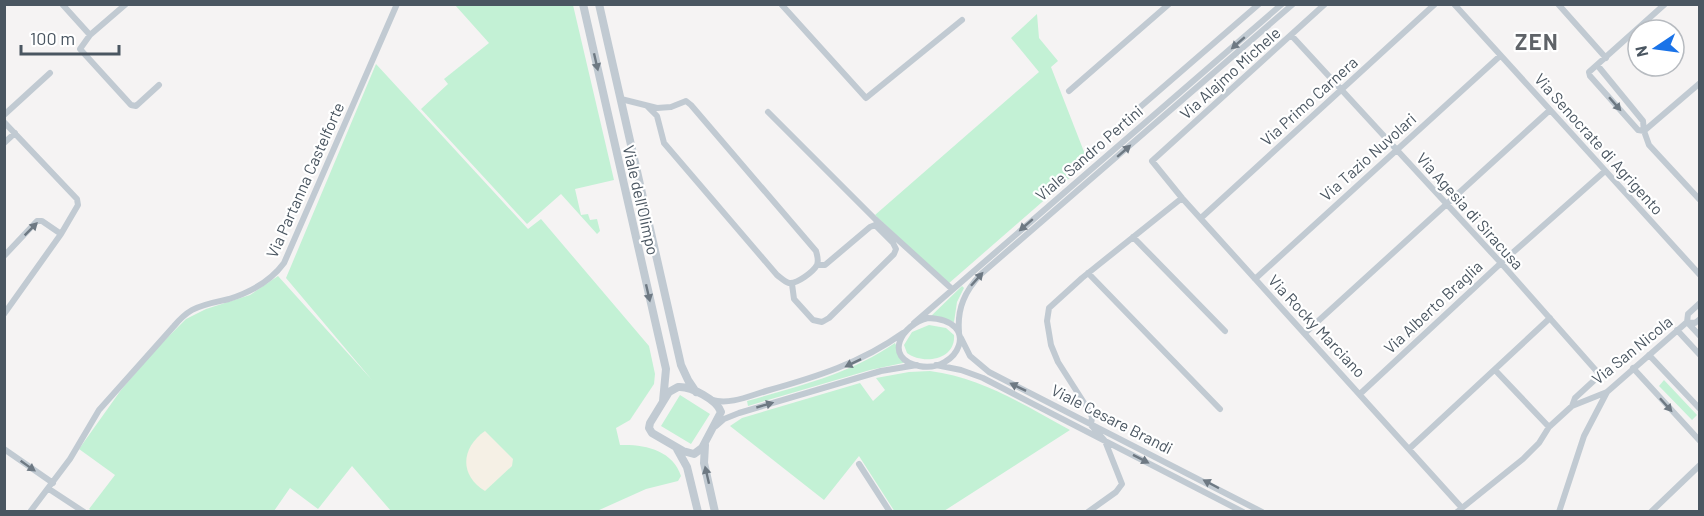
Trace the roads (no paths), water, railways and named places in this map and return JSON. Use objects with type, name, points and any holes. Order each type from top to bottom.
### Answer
[{"type":"street","points":[[62,4],[90,35]]},
{"type":"street","points":[[126,4],[90,35],[80,49],[130,105],[136,106],[159,85]]},
{"type":"street","name":"Via Partanna Castelforte","points":[[30,512],[51,486],[99,410],[184,315],[198,307],[240,295],[260,286],[284,263],[397,4]]},
{"type":"street","name":"Viale dell'Olimpo","points":[[583,4],[666,369],[663,401]]},
{"type":"street","name":"Viale dell'Olimpo","points":[[599,4],[681,365],[696,392]]},
{"type":"street","points":[[781,4],[866,98],[962,20]]},
{"type":"street","points":[[1069,91],[1169,4]]},
{"type":"street","points":[[1124,121],[1260,4]]},
{"type":"street","name":"Viale Sandro Pertini","points":[[960,335],[961,304],[968,290],[981,274],[1293,4]]},
{"type":"street","name":"Via Alajmo Michele","points":[[1152,162],[1325,4]]},
{"type":"street","name":"Via Primo Carnera","points":[[1201,218],[1435,4]]},
{"type":"street","name":"Via Senocrate di Agrigento","points":[[1454,4],[1700,275]]},
{"type":"street","points":[[1558,4],[1606,58]]},
{"type":"street","points":[[1644,131],[1638,130],[1590,76],[1589,72],[1665,4]]},
{"type":"street","name":"Viale Sandro Pertini","points":[[914,323],[1277,6]]},
{"type":"street","name":"Via Agesia di Siracusa","points":[[1291,35],[1501,263],[1600,375],[1575,398],[1572,406]]},
{"type":"street","name":"Via Tazio Nuvolari","points":[[1255,279],[1500,56]]},
{"type":"street","points":[[1598,66],[1643,121],[1648,145],[1700,200]]},
{"type":"street","points":[[4,115],[50,73]]},
{"type":"street","points":[[1644,131],[1700,83]]},
{"type":"street","points":[[621,99],[657,108],[671,107],[686,101],[691,105],[816,251],[817,265]]},
{"type":"street","points":[[647,106],[657,116],[664,143],[777,275],[786,282],[792,284],[817,265],[825,265],[875,225],[896,249],[894,254],[822,322],[808,316],[794,299],[792,284]]},
{"type":"street","points":[[1305,333],[1550,110]]},
{"type":"street","points":[[768,112],[875,219],[952,289]]},
{"type":"street","points":[[4,122],[76,199],[78,208],[4,314]]},
{"type":"street","points":[[4,143],[15,133]]},
{"type":"street","name":"Via Rocky Marciano","points":[[1152,162],[1255,279],[1410,448],[1460,510]]},
{"type":"street","name":"Via Alberto Braglia","points":[[1360,393],[1605,171]]},
{"type":"street","points":[[1088,512],[1116,492],[1122,484],[1105,441],[1092,425],[1092,417],[1088,409],[1058,362],[1051,345],[1047,321],[1049,308],[1088,273],[1182,198]]},
{"type":"street","points":[[4,256],[38,222],[42,221],[61,234]]},
{"type":"street","points":[[1133,237],[1225,331]]},
{"type":"street","points":[[1088,273],[1220,409]]},
{"type":"street","name":"Via San Nicola","points":[[1460,510],[1531,451],[1549,427],[1572,406],[1607,392],[1687,322],[1688,314],[1700,303]]},
{"type":"street","points":[[708,399],[729,402],[828,373],[858,360],[903,333],[914,323],[928,318],[949,322],[960,335],[956,352],[936,365],[917,365],[882,371],[741,412],[724,419],[714,429]]},
{"type":"street","points":[[1410,448],[1550,318]]},
{"type":"street","name":"Via San Nicola","points":[[1687,322],[1695,323],[1700,319]]},
{"type":"street","points":[[1687,322],[1700,336]]},
{"type":"street","points":[[1677,330],[1700,355]]},
{"type":"street","points":[[903,333],[898,342],[900,353],[917,365]]},
{"type":"street","name":"Viale Cesare Brandi","points":[[960,335],[970,356],[981,367],[1262,512]]},
{"type":"street","points":[[1649,355],[1700,409]]},
{"type":"street","name":"Viale Cesare Brandi","points":[[936,365],[961,370],[983,378],[1243,512]]},
{"type":"street","points":[[1633,368],[1700,441]]},
{"type":"street","points":[[1496,370],[1549,427]]},
{"type":"street","points":[[688,387],[696,392],[718,405],[721,412],[714,429],[699,451],[688,454],[652,433],[650,423],[672,389],[688,387]]},
{"type":"street","points":[[1559,512],[1584,436],[1607,392]]},
{"type":"street","points":[[708,439],[703,454],[715,512]]},
{"type":"street","points":[[674,446],[687,467],[698,512]]},
{"type":"street","points":[[4,449],[84,512]]},
{"type":"street","points":[[859,464],[890,512]]},
{"type":"street","points":[[1652,512],[1700,465]]},
{"type":"district","name":"ZEN","points":[[1537,42]]}]
